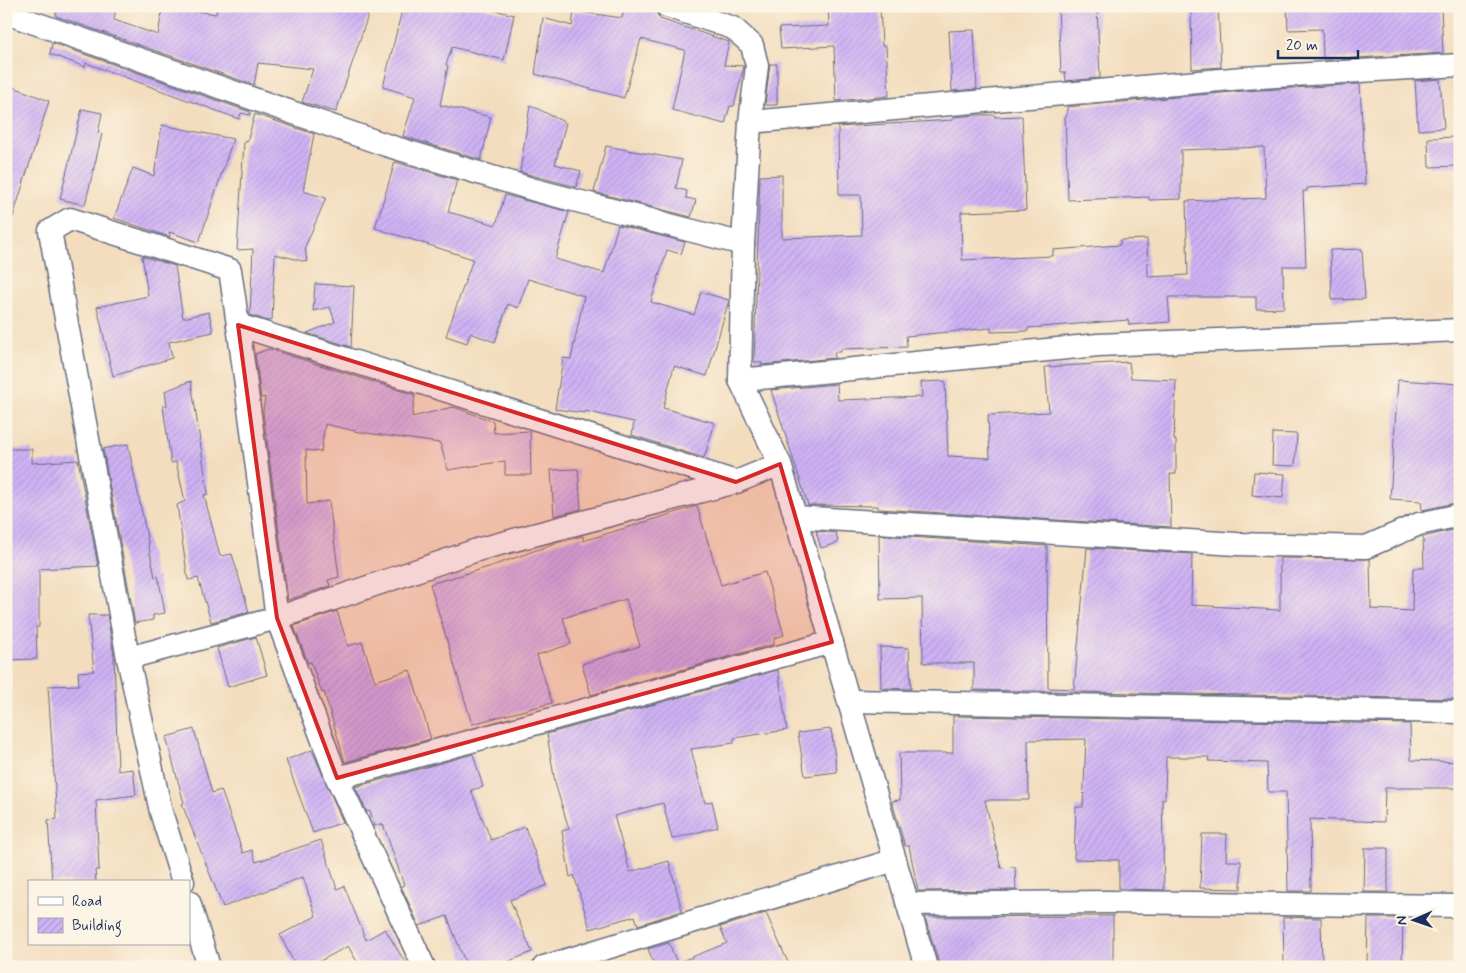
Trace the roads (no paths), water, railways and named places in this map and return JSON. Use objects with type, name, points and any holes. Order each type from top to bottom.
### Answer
[{"type":"street","points":[[667,6],[733,28],[752,45],[757,66],[750,122],[743,244],[740,380],[780,464],[926,967]]},
{"type":"street","points":[[6,13],[386,145],[535,190],[743,244]]},
{"type":"street","points":[[750,122],[1243,78],[1460,65]]},
{"type":"street","points":[[182,880],[161,812],[128,658],[50,231],[70,219],[230,270],[277,618],[337,778],[424,967]]},
{"type":"street","points":[[238,325],[736,482]]},
{"type":"street","points":[[740,380],[1098,345],[1460,330]]},
{"type":"street","points":[[128,658],[277,618],[480,549],[736,482],[780,464]]},
{"type":"street","points":[[795,517],[1227,544],[1366,547],[1419,524],[1460,515]]},
{"type":"street","points":[[337,778],[832,642]]},
{"type":"street","points":[[849,701],[1460,712]]},
{"type":"street","points":[[544,967],[896,860]]},
{"type":"street","points":[[908,904],[1107,902],[1460,906]]},
{"type":"street","points":[[190,905],[209,967]]}]
